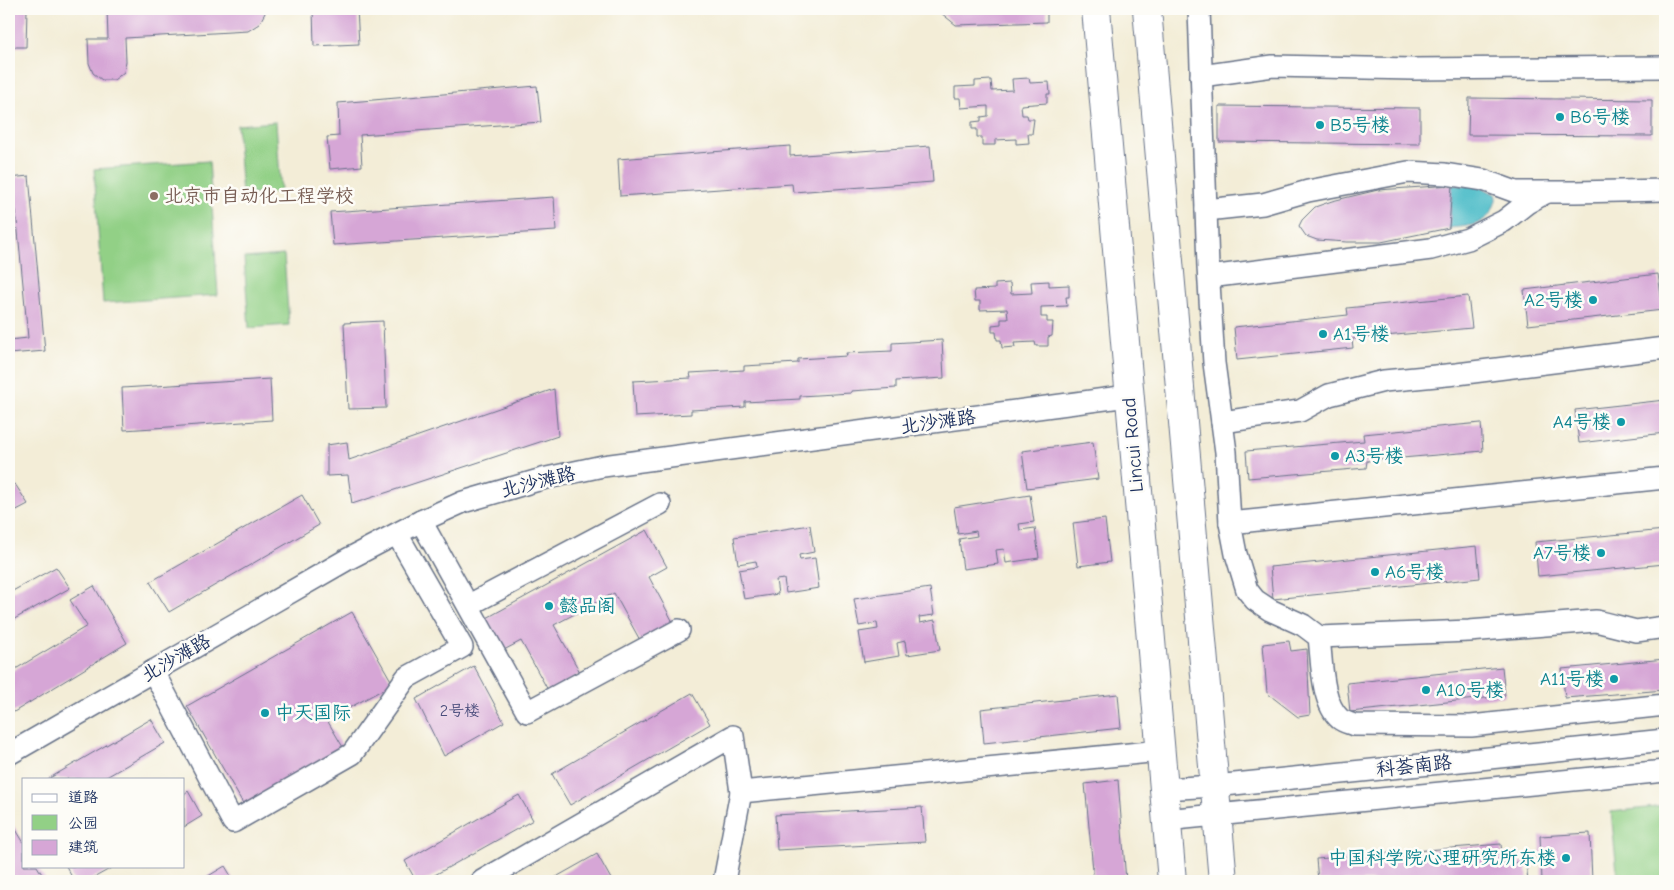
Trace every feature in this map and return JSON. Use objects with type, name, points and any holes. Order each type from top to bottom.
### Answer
[{"type":"main road","name":"Lincui Road","points":[[1096,9],[1128,396],[1172,881]]},
{"type":"main road","points":[[1147,9],[1215,786],[1217,816],[1216,881]]},
{"type":"street","points":[[1199,9],[1206,210],[1214,363],[1226,452],[1230,523],[1236,554],[1247,590],[1255,600],[1270,610],[1303,625],[1319,637],[1469,630],[1596,621],[1636,631],[1665,627]]},
{"type":"street","points":[[1201,76],[1273,66],[1412,69],[1665,67]]},
{"type":"street","points":[[1206,210],[1262,204],[1308,190],[1408,172],[1445,174],[1484,180],[1516,192],[1665,190]]},
{"type":"street","points":[[1209,276],[1431,249],[1468,239],[1504,221],[1527,203],[1547,192]]},
{"type":"street","points":[[1222,422],[1300,412],[1329,395],[1384,381],[1457,374],[1665,348]]},
{"type":"street","name":"北沙滩路","points":[[9,754],[348,559],[421,521],[463,502],[542,479],[603,466],[1128,396]]},
{"type":"street","points":[[1230,523],[1665,478]]},
{"type":"street","points":[[469,605],[660,504]]},
{"type":"street","points":[[421,521],[527,712],[679,630]]},
{"type":"street","points":[[153,671],[233,822],[352,754],[406,678],[462,647],[397,534]]},
{"type":"street","points":[[1319,637],[1326,696],[1333,712],[1342,720],[1354,725],[1471,726],[1665,705]]},
{"type":"street","points":[[482,881],[733,736],[741,792],[724,881]]},
{"type":"street","name":"科荟南路","points":[[1163,790],[1665,740]]},
{"type":"street","points":[[741,792],[1160,751]]},
{"type":"street","name":"科荟南路","points":[[1166,820],[1665,771]]},
{"type":"green space","points":[[276,122],[281,192],[242,195],[237,125]]},
{"type":"green space","points":[[209,161],[218,295],[103,303],[94,169]]},
{"type":"green space","points":[[284,255],[289,325],[249,328],[244,258]]},
{"type":"green space","points":[[1665,806],[1665,881],[1618,881],[1611,812]]},
{"type":"water","points":[[1452,185],[1479,186],[1495,194],[1495,203],[1487,218],[1476,224],[1449,228]]},
{"type":"building","points":[[9,9],[27,9],[26,47],[9,47]]},
{"type":"building","points":[[107,9],[264,9],[265,13],[259,24],[248,31],[125,38],[126,61],[124,72],[114,80],[102,80],[93,73],[89,63],[88,39],[108,39]]},
{"type":"building","points":[[313,9],[357,9],[359,44],[314,46]]},
{"type":"building","points":[[936,9],[1047,9],[1047,22],[956,25]]},
{"type":"building","points":[[1029,78],[1030,83],[1049,82],[1050,94],[1047,94],[1047,103],[1021,105],[1022,115],[1027,115],[1028,119],[1034,119],[1032,134],[1028,134],[1029,143],[1016,144],[1016,139],[995,140],[995,145],[982,145],[982,137],[977,137],[977,129],[972,129],[972,122],[981,121],[981,117],[988,116],[988,106],[961,108],[960,98],[955,98],[955,87],[975,86],[975,81],[991,80],[992,91],[1013,90],[1012,79]]},
{"type":"building","points":[[537,86],[541,122],[360,135],[362,166],[330,169],[327,137],[339,136],[338,103]]},
{"type":"building","name":"B6号楼","points":[[1469,98],[1652,100],[1652,136],[1468,135]]},
{"type":"building","name":"B5号楼","points":[[1219,106],[1420,108],[1420,144],[1219,142]]},
{"type":"building","points":[[790,146],[790,156],[930,146],[933,182],[793,192],[792,184],[620,196],[618,159]]},
{"type":"building","points":[[29,176],[45,351],[9,354],[9,340],[28,338],[16,210],[9,211],[9,178]]},
{"type":"building","points":[[1452,185],[1449,228],[1381,242],[1347,242],[1317,240],[1306,236],[1299,226],[1302,220],[1315,207],[1332,201],[1378,190]]},
{"type":"building","points":[[554,197],[556,231],[333,245],[330,212]]},
{"type":"building","name":"A2号楼","points":[[1658,274],[1663,310],[1528,325],[1524,290]]},
{"type":"building","points":[[1049,281],[1049,286],[1069,285],[1069,297],[1066,297],[1067,306],[1041,307],[1041,317],[1047,317],[1047,322],[1053,322],[1052,336],[1048,337],[1048,346],[1036,346],[1035,342],[1014,343],[1015,347],[1002,348],[1001,340],[997,340],[996,332],[992,332],[992,325],[1001,324],[1001,319],[1008,319],[1007,309],[980,310],[980,301],[975,301],[974,290],[995,289],[995,284],[1010,283],[1011,294],[1032,293],[1031,282]]},
{"type":"building","name":"A1号楼","points":[[1468,296],[1472,328],[1352,339],[1353,348],[1237,360],[1234,327],[1348,315],[1347,308]]},
{"type":"building","points":[[383,321],[386,408],[348,409],[344,323]]},
{"type":"building","points":[[942,340],[944,378],[896,381],[896,388],[800,396],[800,399],[745,402],[745,407],[691,410],[691,414],[635,417],[633,381],[691,378],[690,373],[744,370],[744,366],[798,363],[798,359],[847,356],[846,353],[892,351],[892,343]]},
{"type":"building","points":[[270,379],[272,420],[124,430],[122,388]]},
{"type":"building","points":[[554,389],[558,436],[352,504],[348,475],[327,476],[327,445],[347,442],[349,460]]},
{"type":"building","name":"A4号楼","points":[[1665,400],[1665,433],[1579,443],[1575,410]]},
{"type":"building","name":"A3号楼","points":[[1481,423],[1483,451],[1367,461],[1366,468],[1248,478],[1246,451],[1364,441],[1363,434]]},
{"type":"building","points":[[1093,442],[1098,479],[1027,488],[1022,451]]},
{"type":"building","points":[[15,484],[28,504],[9,514],[9,488]]},
{"type":"building","points":[[302,495],[319,525],[169,612],[150,582]]},
{"type":"building","points":[[1030,495],[1034,522],[1019,524],[1020,530],[1035,528],[1039,558],[1006,563],[1004,549],[996,550],[998,564],[963,569],[959,539],[977,536],[976,531],[958,534],[954,507]]},
{"type":"building","points":[[1105,519],[1110,562],[1078,566],[1073,523]]},
{"type":"building","points":[[810,525],[814,552],[799,555],[800,560],[815,558],[819,588],[786,593],[784,579],[776,580],[778,594],[744,599],[739,570],[757,567],[756,561],[738,564],[734,537]]},
{"type":"building","name":"懿品阁","points":[[647,530],[667,567],[649,577],[674,624],[641,642],[614,593],[554,625],[581,674],[549,692],[521,641],[502,651],[485,619]]},
{"type":"building","name":"A7号楼","points":[[1665,530],[1665,564],[1538,576],[1535,542]]},
{"type":"building","name":"A6号楼","points":[[1477,546],[1480,578],[1273,599],[1270,567]]},
{"type":"building","points":[[56,567],[70,588],[9,622],[9,593]]},
{"type":"building","points":[[94,586],[127,643],[9,715],[9,673],[87,626],[70,600]]},
{"type":"building","points":[[930,588],[934,615],[919,617],[920,623],[935,620],[940,650],[907,655],[905,641],[897,643],[899,656],[864,662],[859,632],[878,629],[877,623],[859,626],[854,599]]},
{"type":"building","name":"中天国际","points":[[352,612],[393,684],[327,720],[347,754],[248,812],[187,706]]},
{"type":"building","points":[[1289,641],[1291,651],[1307,649],[1310,715],[1298,717],[1267,693],[1263,644]]},
{"type":"building","name":"A11号楼","points":[[1665,659],[1665,690],[1565,698],[1562,669]]},
{"type":"building","points":[[474,666],[504,722],[444,756],[416,699]]},
{"type":"building","name":"A10号楼","points":[[1502,667],[1505,696],[1350,712],[1347,683]]},
{"type":"building","points":[[692,693],[710,724],[570,805],[552,774]]},
{"type":"building","points":[[1118,694],[1121,728],[984,743],[981,709]]},
{"type":"building","points":[[151,719],[165,743],[105,778],[50,778]]},
{"type":"building","points":[[1118,780],[1126,881],[1094,881],[1085,784]]},
{"type":"building","points":[[188,791],[202,816],[185,826],[185,793]]},
{"type":"building","points":[[519,795],[533,820],[424,881],[416,881],[405,861]]},
{"type":"building","points":[[922,807],[925,842],[777,850],[775,815]]},
{"type":"building","points":[[9,818],[22,840],[22,868],[38,868],[46,881],[9,881]]},
{"type":"building","name":"中国科学院心理研究所东楼","points":[[1590,833],[1592,881],[1542,881],[1540,836]]},
{"type":"building","points":[[1501,844],[1503,864],[1526,862],[1528,881],[1318,881],[1316,859]]},
{"type":"building","points":[[597,854],[611,879],[606,881],[549,881]]},
{"type":"building","points":[[225,866],[234,881],[200,881]]},
{"type":"building","points":[[67,868],[111,868],[88,881],[74,881]]},
{"type":"place","name":"B6号楼","points":[[1560,117]]},
{"type":"place","name":"B5号楼","points":[[1320,125]]},
{"type":"place","name":"北京市自动化工程学校","points":[[154,196]]},
{"type":"place","name":"A2号楼","points":[[1593,300]]},
{"type":"place","name":"A1号楼","points":[[1323,334]]},
{"type":"place","name":"A4号楼","points":[[1621,422]]},
{"type":"place","name":"A3号楼","points":[[1335,456]]},
{"type":"place","name":"A7号楼","points":[[1601,553]]},
{"type":"place","name":"A6号楼","points":[[1375,572]]},
{"type":"place","name":"懿品阁","points":[[549,606]]},
{"type":"place","name":"A11号楼","points":[[1614,679]]},
{"type":"place","name":"A10号楼","points":[[1426,690]]},
{"type":"place","name":"中天国际","points":[[265,713]]},
{"type":"place","name":"中国科学院心理研究所东楼","points":[[1566,858]]}]
